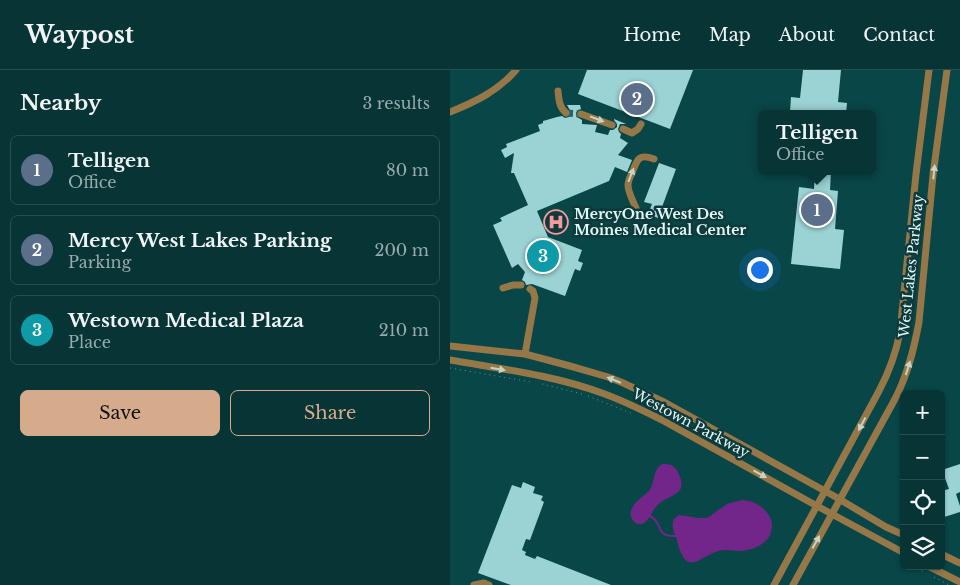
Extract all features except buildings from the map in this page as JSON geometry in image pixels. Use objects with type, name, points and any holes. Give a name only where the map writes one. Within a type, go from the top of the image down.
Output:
[{"type":"street","points":[[450,112],[487,95],[500,86],[516,70]]},
{"type":"street","name":"West Lakes Parkway","points":[[774,585],[879,391],[896,352],[900,332],[929,70]]},
{"type":"street","name":"West Lakes Parkway","points":[[792,585],[903,383],[915,344],[919,322],[933,175],[947,70]]},
{"type":"street","points":[[558,91],[560,106],[566,113]]},
{"type":"street","points":[[581,114],[612,125]]},
{"type":"street","points":[[623,129],[632,133],[641,124]]},
{"type":"street","points":[[636,208],[628,183],[636,162],[640,157],[646,156],[654,159]]},
{"type":"street","points":[[503,288],[521,285]]},
{"type":"street","points":[[525,354],[536,298],[530,289]]},
{"type":"street","name":"Westown Parkway","points":[[450,346],[525,354],[608,377],[664,402],[900,533]]},
{"type":"street","name":"Westown Parkway","points":[[450,360],[548,377],[602,393],[638,407],[900,551]]},
{"type":"street","points":[[945,556],[960,563]]},
{"type":"street","points":[[936,570],[960,582]]},
{"type":"street","points":[[474,585],[484,583],[488,585]]},
{"type":"path","points":[[450,368],[538,383],[584,395],[634,414]]},
{"type":"shaded area","points":[[662,464],[672,465],[675,468],[681,481],[680,490],[658,505],[646,522],[638,524],[631,517],[632,508],[649,491],[656,470]]},
{"type":"shaded area","points":[[742,500],[759,505],[769,516],[772,527],[767,540],[759,546],[750,549],[718,551],[694,562],[685,560],[674,531],[674,519],[679,515],[707,518],[727,504]]},
{"type":"waterway","points":[[650,516],[657,522],[662,532],[669,536],[676,536]]},
{"type":"tunnel","points":[[566,113],[581,114]]},
{"type":"place","name":"Mercy West Lakes Parking","points":[[637,99]]},
{"type":"place","name":"Telligen","points":[[817,210]]},
{"type":"place","name":"MercyOne West Des Moines Medical Center","points":[[556,222]]},
{"type":"place","name":"Westown Medical Plaza","points":[[543,256]]}]
